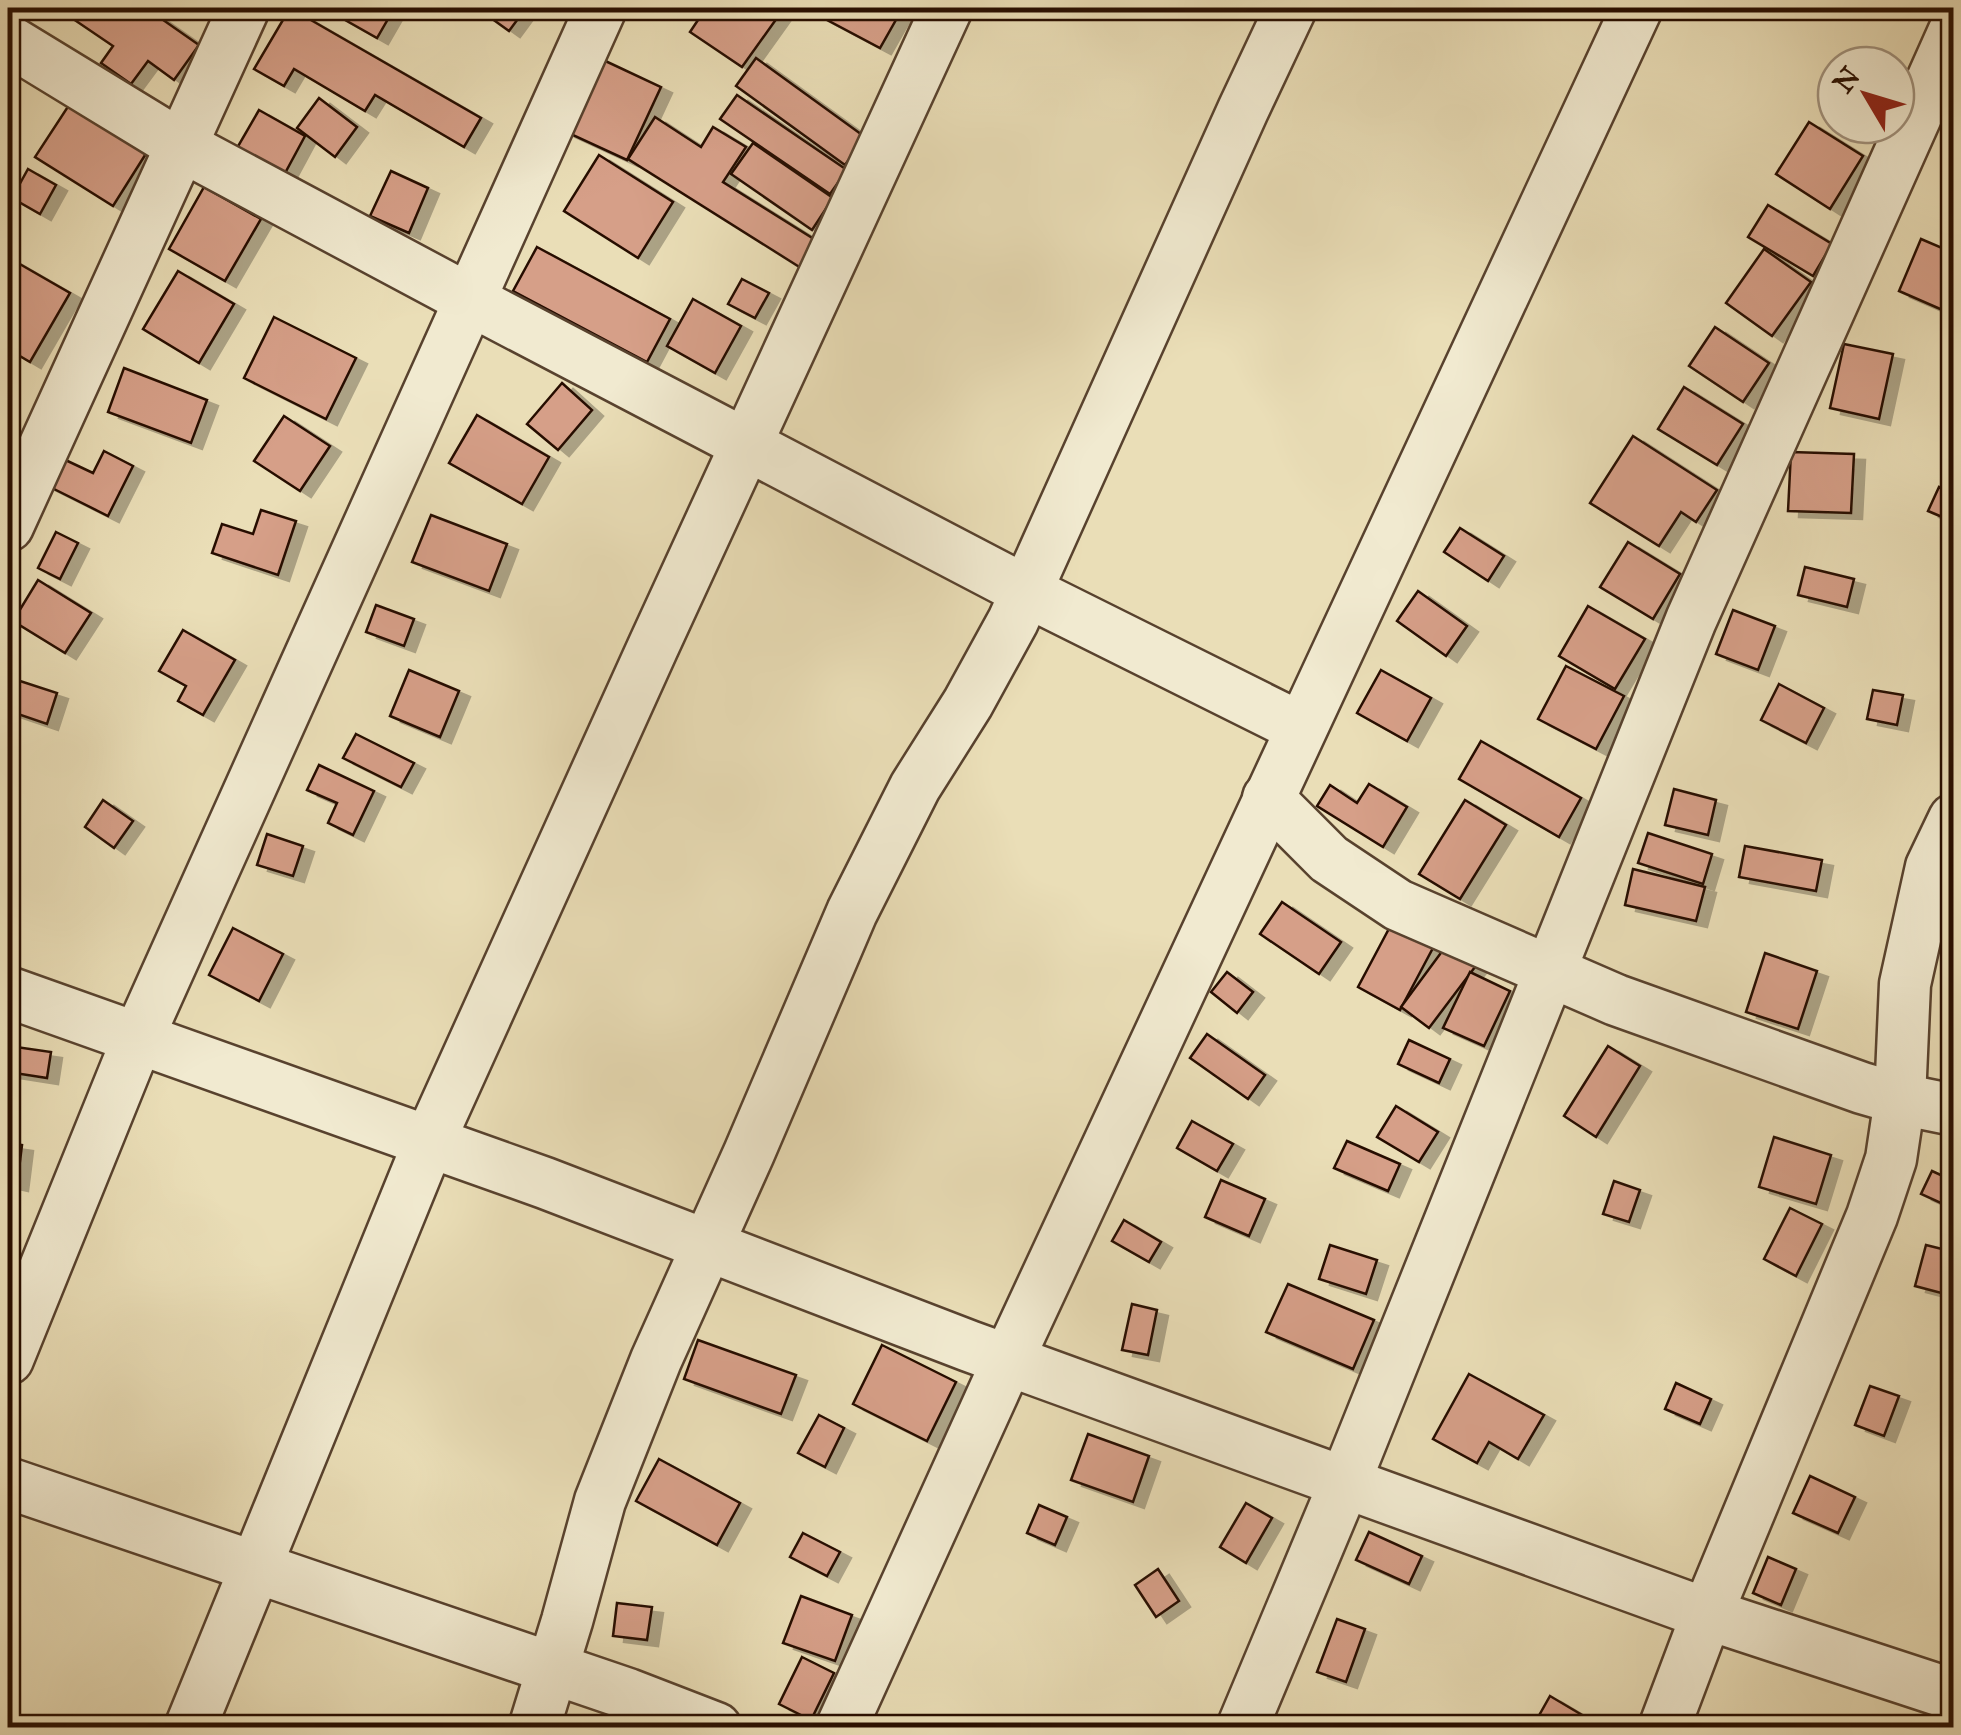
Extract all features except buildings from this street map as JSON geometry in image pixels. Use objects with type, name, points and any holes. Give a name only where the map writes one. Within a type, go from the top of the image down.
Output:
[{"type":"street","points":[[8,526],[244,8]]},
{"type":"street","points":[[8,1358],[138,1038],[601,8]]},
{"type":"street","points":[[190,1728],[429,1142],[947,8]]},
{"type":"street","points":[[534,1728],[600,1501],[656,1360],[852,912],[915,787],[1013,622],[1291,8]]},
{"type":"street","points":[[841,1728],[1268,798],[1637,8]]},
{"type":"street","points":[[1242,1728],[1692,620],[1954,31]]},
{"type":"street","points":[[8,40],[180,144],[470,300],[1026,591],[1301,728]]},
{"type":"street","points":[[1268,798],[1329,859],[1398,905],[1616,1000],[1900,1099],[1954,1110]]},
{"type":"street","points":[[1664,1728],[1707,1614],[1872,1216],[1891,1159],[1900,1099],[1904,984],[1931,868],[1954,819]]},
{"type":"street","points":[[8,992],[429,1142],[1008,1360],[1707,1614],[1954,1695]]},
{"type":"street","points":[[8,1483],[716,1728]]}]
